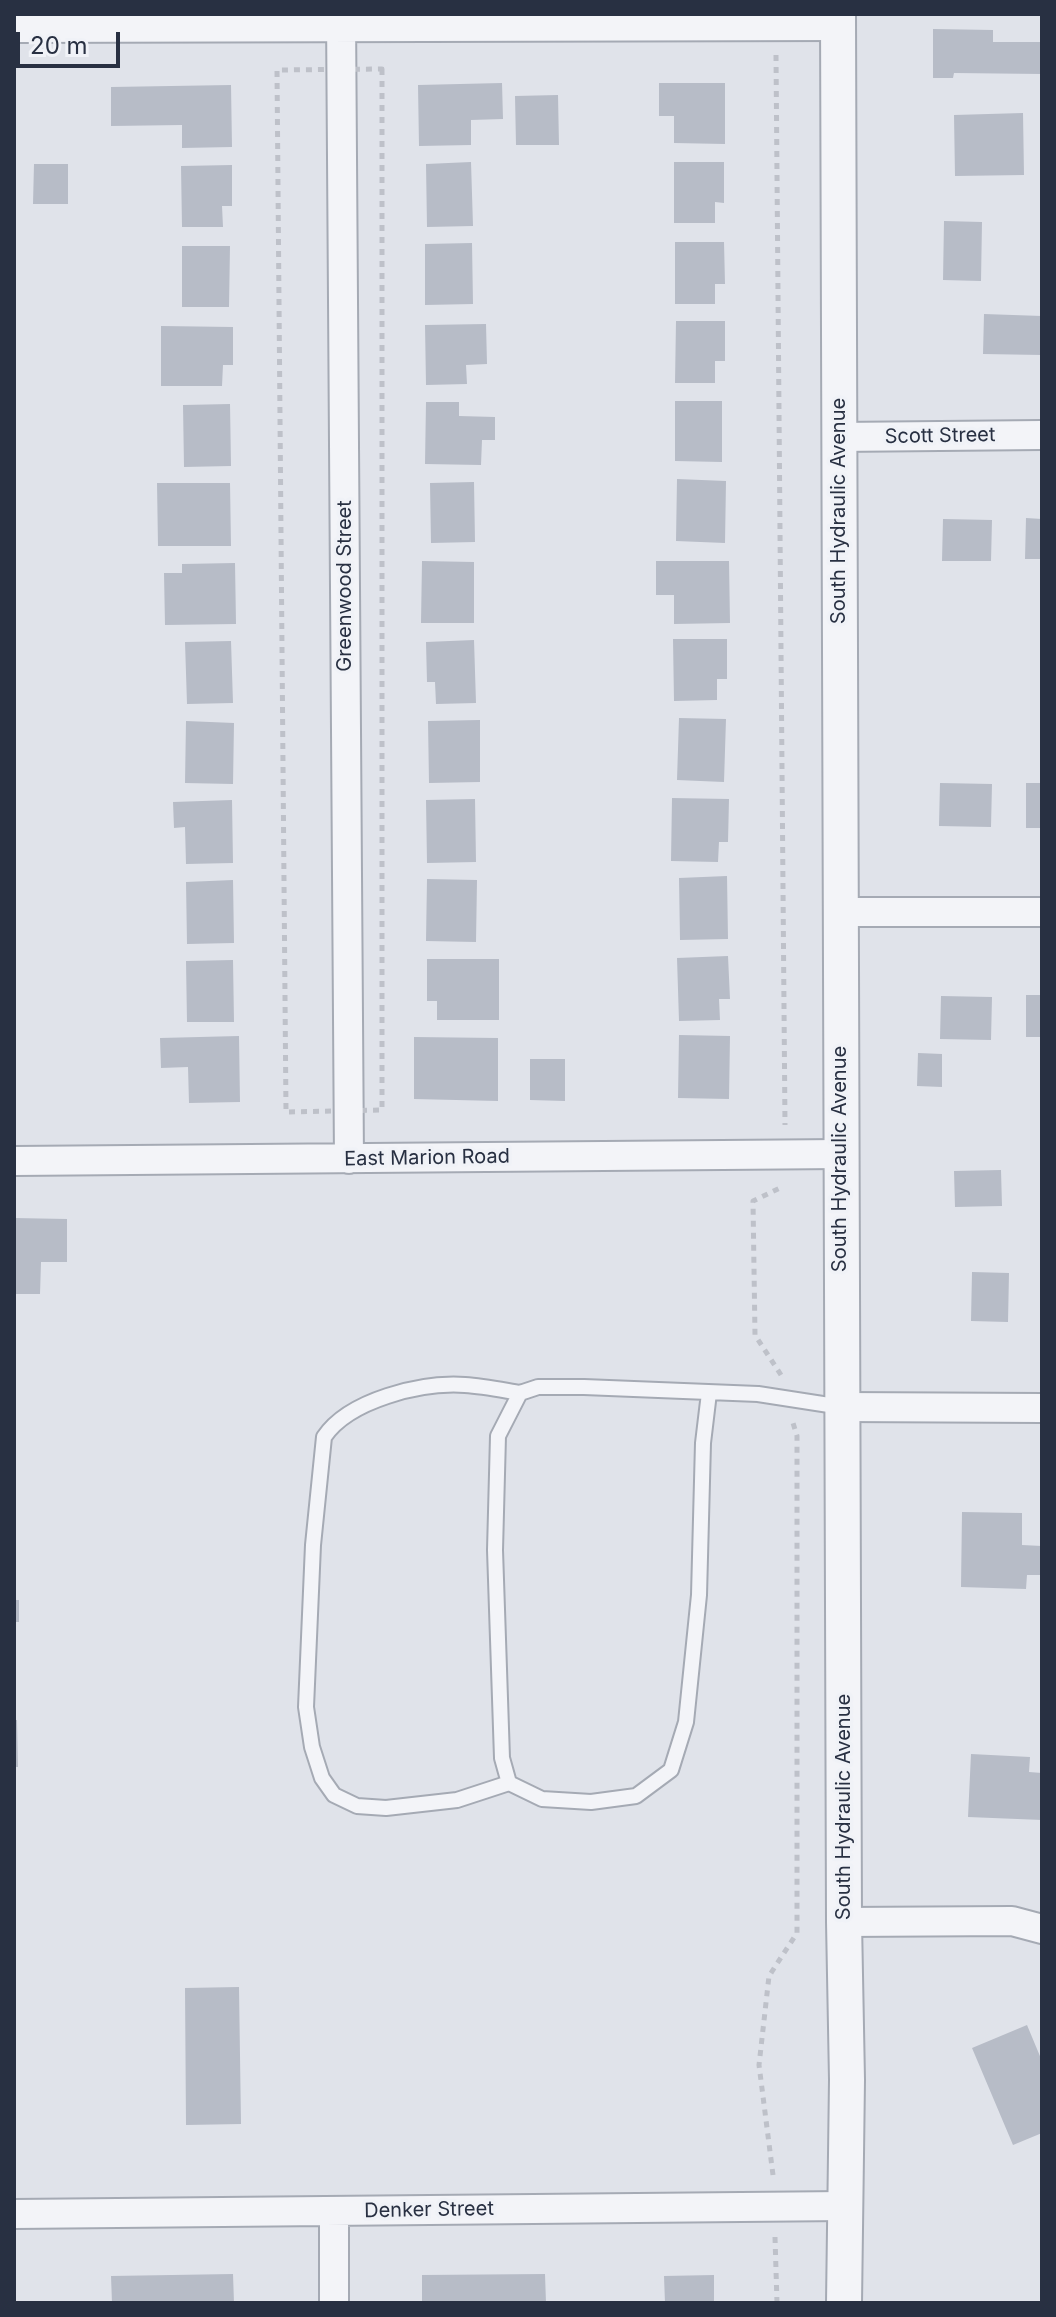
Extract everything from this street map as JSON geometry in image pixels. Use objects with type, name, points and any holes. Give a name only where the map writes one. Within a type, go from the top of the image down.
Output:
[{"type":"street","points":[[14,28],[341,20],[838,20]]},
{"type":"street","name":"Greenwood Street","points":[[341,20],[349,1159]]},
{"type":"street","name":"South Hydraulic Avenue","points":[[838,20],[840,1154],[847,2080],[844,2303]]},
{"type":"street","name":"Scott Street","points":[[838,437],[1042,435]]},
{"type":"street","points":[[839,912],[1042,912]]},
{"type":"street","name":"East Marion Road","points":[[14,1161],[840,1154]]},
{"type":"street","points":[[842,1407],[1042,1408]]},
{"type":"street","points":[[844,1922],[1012,1921],[1042,1929]]},
{"type":"street","name":"Denker Street","points":[[14,2214],[845,2206]]},
{"type":"street","points":[[334,2211],[334,2303]]},
{"type":"lane","points":[[709,1393],[703,1443],[699,1595],[686,1722],[671,1770],[636,1796],[591,1802],[542,1799],[509,1783],[457,1800],[386,1808],[357,1806],[334,1795],[322,1778],[312,1747],[306,1707],[313,1545],[324,1437],[333,1424],[347,1413],[380,1398],[420,1389],[462,1385],[520,1393],[538,1387],[584,1387],[758,1394],[842,1407]]},
{"type":"lane","points":[[509,1783],[502,1758],[495,1550],[498,1436],[520,1393]]},
{"type":"building","points":[[933,29],[993,30],[993,42],[1042,42],[1042,74],[954,73],[953,78],[933,78]]},
{"type":"building","points":[[502,83],[503,119],[471,120],[471,145],[419,146],[418,85]]},
{"type":"building","points":[[659,83],[725,83],[725,144],[674,143],[674,116],[659,116]]},
{"type":"building","points":[[231,85],[232,147],[182,148],[182,125],[111,126],[111,87]]},
{"type":"building","points":[[558,95],[559,145],[516,145],[515,96]]},
{"type":"building","points":[[1023,113],[1024,175],[955,176],[954,115]]},
{"type":"building","points":[[471,162],[473,226],[427,227],[426,164]]},
{"type":"building","points":[[674,162],[724,162],[724,203],[715,202],[715,223],[674,223]]},
{"type":"building","points":[[34,164],[68,164],[68,204],[33,204]]},
{"type":"building","points":[[232,165],[232,206],[222,206],[223,227],[182,227],[181,166]]},
{"type":"building","points":[[944,221],[982,222],[981,281],[943,280]]},
{"type":"building","points":[[675,242],[724,242],[725,284],[715,284],[715,304],[675,304]]},
{"type":"building","points":[[472,243],[473,304],[425,305],[425,244]]},
{"type":"building","points":[[182,246],[230,246],[229,307],[182,307]]},
{"type":"building","points":[[984,314],[1042,316],[1042,355],[983,354]]},
{"type":"building","points":[[676,321],[725,321],[725,361],[715,361],[715,383],[675,383]]},
{"type":"building","points":[[486,324],[487,364],[466,365],[467,384],[426,385],[425,325]]},
{"type":"building","points":[[161,326],[233,327],[233,365],[223,365],[222,386],[161,386]]},
{"type":"building","points":[[675,401],[722,401],[722,462],[675,461]]},
{"type":"building","points":[[426,402],[459,402],[459,416],[495,417],[495,440],[482,440],[481,465],[425,464]]},
{"type":"building","points":[[230,404],[231,466],[184,467],[183,405]]},
{"type":"building","points":[[677,479],[726,481],[725,543],[676,541]]},
{"type":"building","points":[[474,482],[475,542],[431,543],[430,483]]},
{"type":"building","points":[[157,483],[230,483],[231,546],[158,546]]},
{"type":"building","points":[[1026,518],[1042,519],[1042,559],[1025,559]]},
{"type":"building","points":[[943,519],[992,520],[991,561],[942,561]]},
{"type":"building","points":[[422,561],[474,562],[474,623],[421,623]]},
{"type":"building","points":[[656,561],[729,561],[730,623],[674,624],[674,595],[656,595]]},
{"type":"building","points":[[235,563],[236,624],[165,625],[164,573],[182,573],[182,564]]},
{"type":"building","points":[[673,639],[727,639],[727,679],[717,679],[717,700],[674,701]]},
{"type":"building","points":[[474,640],[476,703],[436,704],[435,682],[427,682],[426,642]]},
{"type":"building","points":[[231,641],[233,703],[187,704],[185,642]]},
{"type":"building","points":[[679,718],[726,719],[724,782],[677,780]]},
{"type":"building","points":[[480,720],[480,782],[429,783],[428,721]]},
{"type":"building","points":[[186,721],[234,723],[233,784],[185,783]]},
{"type":"building","points":[[940,783],[992,784],[991,827],[939,826]]},
{"type":"building","points":[[1026,783],[1042,783],[1042,828],[1026,828]]},
{"type":"building","points":[[672,798],[729,799],[728,842],[719,842],[718,862],[671,861]]},
{"type":"building","points":[[475,799],[476,862],[427,863],[426,800]]},
{"type":"building","points":[[232,800],[233,863],[186,864],[185,827],[174,828],[173,802]]},
{"type":"building","points":[[727,876],[728,939],[680,940],[679,878]]},
{"type":"building","points":[[427,879],[477,880],[476,942],[426,941]]},
{"type":"building","points":[[233,880],[234,943],[187,944],[186,882]]},
{"type":"building","points":[[728,956],[730,999],[719,999],[720,1020],[679,1021],[677,958]]},
{"type":"building","points":[[427,959],[499,959],[499,1020],[437,1020],[437,1001],[427,1001]]},
{"type":"building","points":[[233,960],[234,1022],[187,1022],[186,961]]},
{"type":"building","points":[[1026,995],[1042,995],[1042,1037],[1026,1037]]},
{"type":"building","points":[[941,996],[992,997],[991,1040],[940,1039]]},
{"type":"building","points":[[679,1035],[730,1036],[729,1099],[678,1098]]},
{"type":"building","points":[[239,1036],[240,1102],[189,1103],[188,1067],[161,1068],[160,1038]]},
{"type":"building","points":[[414,1037],[498,1038],[498,1101],[414,1099]]},
{"type":"building","points":[[918,1053],[942,1054],[942,1087],[917,1086]]},
{"type":"building","points":[[530,1059],[565,1059],[565,1101],[530,1100]]},
{"type":"building","points":[[1001,1170],[1002,1206],[955,1207],[954,1171]]},
{"type":"building","points":[[14,1218],[67,1219],[67,1262],[41,1262],[40,1294],[14,1294]]},
{"type":"building","points":[[972,1272],[1009,1273],[1008,1322],[971,1321]]},
{"type":"building","points":[[962,1512],[1022,1513],[1022,1545],[1042,1546],[1042,1575],[1027,1575],[1026,1589],[961,1587]]},
{"type":"building","points":[[14,1600],[19,1600],[19,1622],[14,1622]]},
{"type":"building","points":[[14,1720],[17,1720],[18,1767],[14,1767]]},
{"type":"building","points":[[971,1754],[1030,1757],[1029,1772],[1042,1773],[1042,1820],[968,1817]]},
{"type":"building","points":[[239,1987],[241,2124],[186,2125],[185,1988]]},
{"type":"building","points":[[1027,2025],[1042,2061],[1042,2133],[1013,2145],[972,2048]]},
{"type":"building","points":[[233,2274],[234,2303],[112,2303],[111,2276]]},
{"type":"building","points":[[545,2274],[546,2303],[422,2303],[422,2275]]},
{"type":"building","points":[[714,2275],[714,2303],[665,2303],[664,2276]]}]
